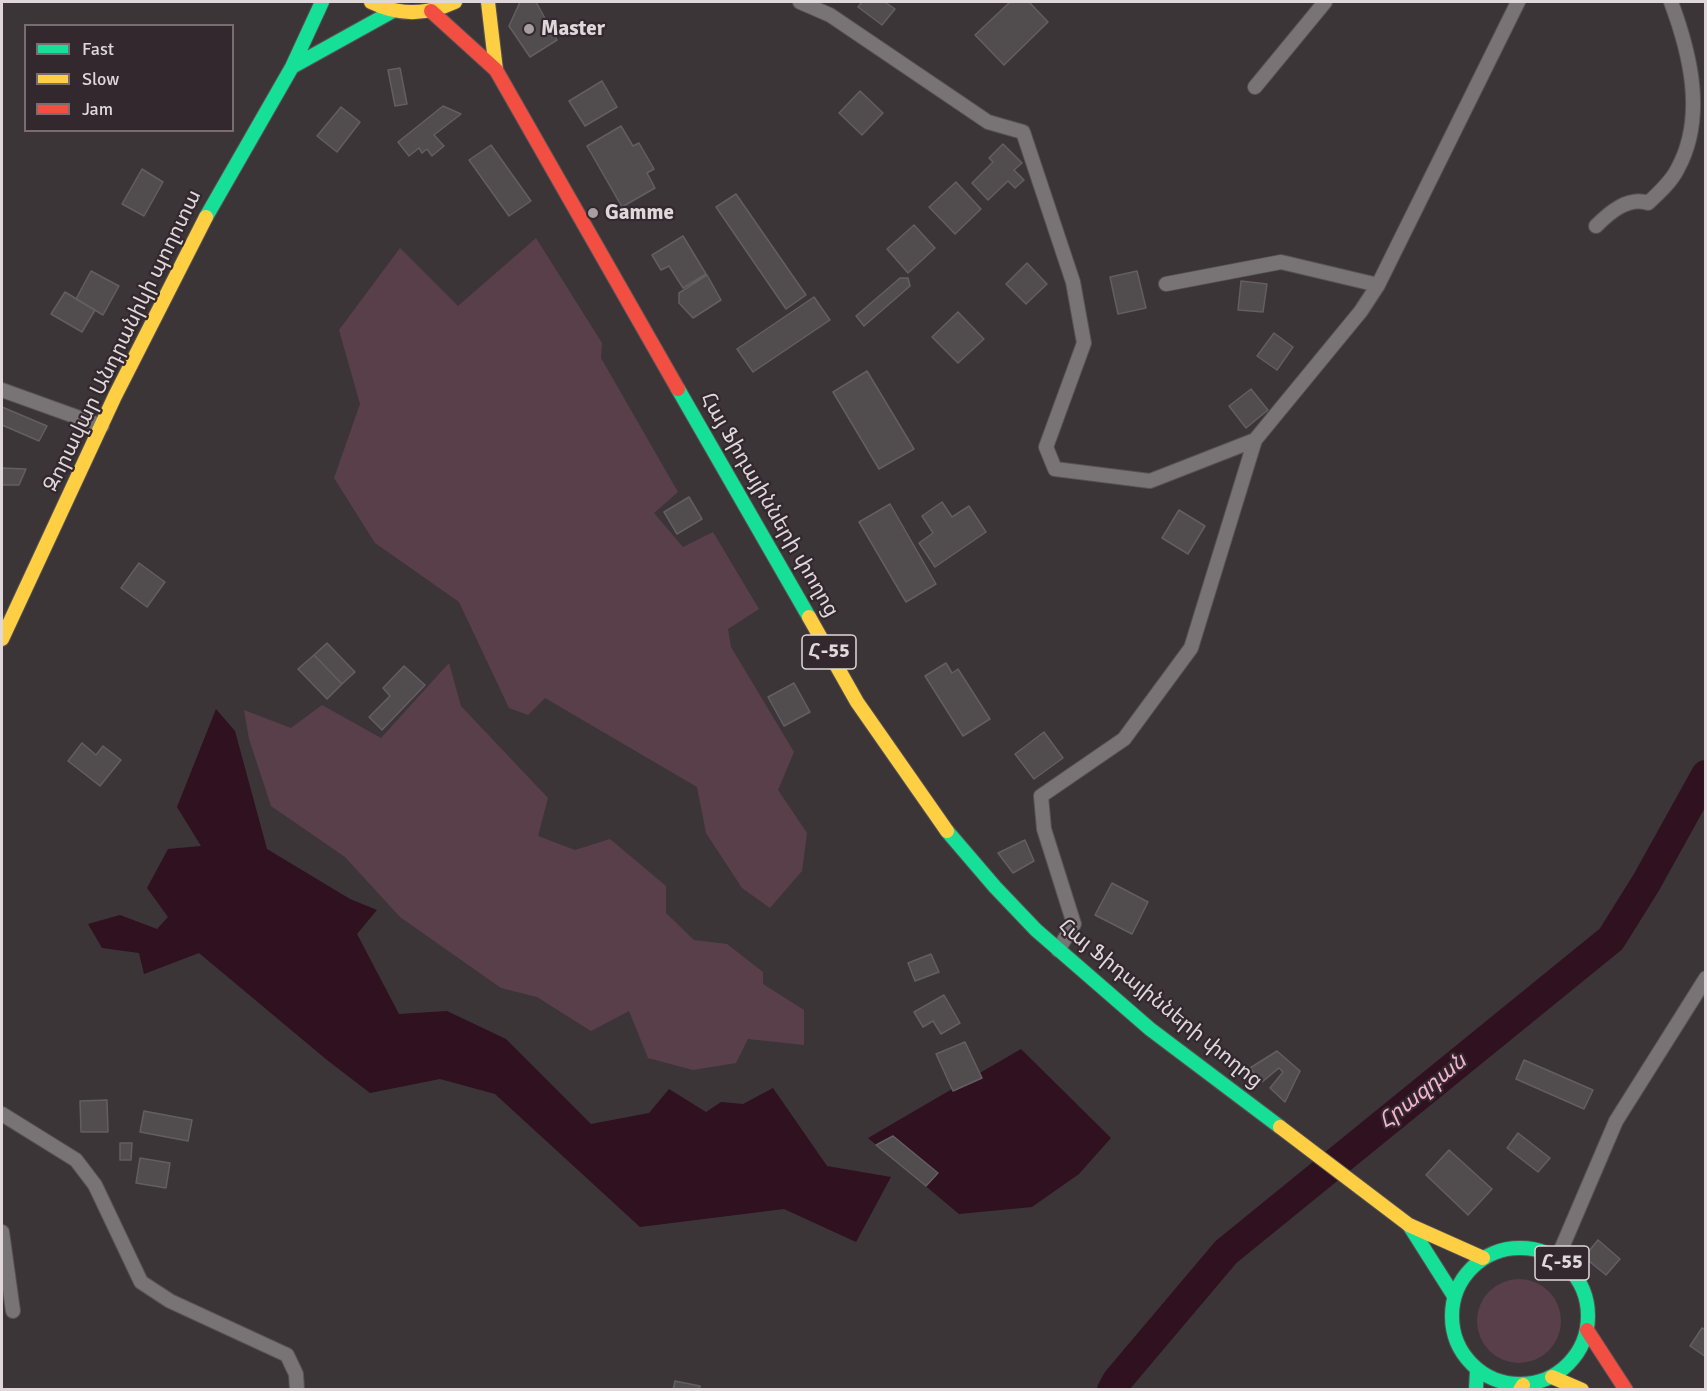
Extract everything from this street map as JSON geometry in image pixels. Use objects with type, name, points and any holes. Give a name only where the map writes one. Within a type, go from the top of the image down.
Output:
[{"type":"main road","name":"Զորավար Անդրանիկի պողոտա","points":[[2,639],[102,426],[203,221],[292,67],[322,2]]},
{"type":"main road","points":[[371,2],[393,11],[412,13],[431,11],[455,2]]},
{"type":"main road","name":"Հայ Ֆիդայինների փողոց","points":[[489,2],[496,70]]},
{"type":"main road","points":[[292,67],[393,11]]},
{"type":"main road","name":"Հայ Ֆիդայինների փողոց","points":[[431,11],[496,70],[857,702],[947,831],[994,887],[1036,930],[1150,1029],[1288,1132],[1383,1207],[1409,1225],[1483,1258]]},
{"type":"main road","name":"Հայ Ֆիդայինների փողոց","points":[[1409,1225],[1454,1296]]},
{"type":"main road","name":"Հ-55","points":[[1512,1248],[1528,1248],[1557,1259],[1576,1277],[1587,1302],[1587,1330],[1580,1349],[1568,1365],[1552,1377],[1522,1387],[1499,1381],[1477,1370],[1462,1353],[1456,1342],[1452,1319],[1454,1296],[1466,1275],[1483,1258],[1512,1248]]},
{"type":"main road","points":[[1587,1330],[1626,1389]]},
{"type":"main road","points":[[1476,1389],[1477,1370]]},
{"type":"main road","points":[[1552,1377],[1582,1389]]},
{"type":"street","points":[[800,2],[830,15],[988,122],[1023,132],[1073,282],[1084,344],[1046,447],[1055,469],[1150,481],[1255,440]]},
{"type":"street","points":[[1255,87],[1325,2]]},
{"type":"street","points":[[1058,950],[1074,924],[1044,829],[1041,796],[1124,739],[1191,648],[1255,440],[1361,311],[1378,285],[1518,2]]},
{"type":"street","points":[[1596,226],[1608,214],[1624,205],[1640,200],[1648,203],[1678,169],[1689,142],[1693,117],[1691,68],[1682,30],[1671,2]]},
{"type":"street","points":[[1166,284],[1281,262],[1378,285]]},
{"type":"street","points":[[2,390],[102,426]]},
{"type":"street","points":[[1557,1259],[1616,1121],[1706,978]]},
{"type":"street","points":[[2,1114],[76,1160],[95,1185],[141,1282],[170,1301],[287,1355],[296,1374],[297,1389]]},
{"type":"street","points":[[2,1232],[13,1311]]},
{"type":"shaded area","points":[[536,238],[602,343],[601,358],[678,492],[654,513],[683,547],[713,532],[759,609],[728,629],[731,647],[794,752],[778,790],[807,833],[802,871],[770,908],[742,888],[706,833],[697,787],[545,698],[528,715],[509,708],[459,602],[375,543],[334,478],[360,404],[339,330],[400,248],[458,306]]},
{"type":"shaded area","points":[[449,663],[461,706],[548,798],[538,836],[575,850],[610,839],[666,886],[666,913],[694,940],[727,944],[763,972],[763,984],[804,1010],[804,1045],[748,1039],[736,1063],[693,1070],[648,1058],[629,1011],[591,1031],[537,997],[501,988],[400,917],[345,857],[271,806],[249,739],[244,710],[291,728],[322,705],[381,738]]},
{"type":"shaded area","points":[[216,709],[235,731],[267,849],[350,899],[377,910],[357,934],[399,1014],[447,1011],[506,1039],[591,1124],[649,1113],[669,1089],[706,1112],[721,1102],[743,1104],[773,1088],[827,1166],[891,1177],[856,1242],[784,1209],[640,1227],[495,1094],[440,1079],[370,1093],[199,953],[144,974],[139,953],[102,948],[88,924],[120,915],[157,929],[168,917],[147,888],[168,849],[201,846],[177,807]]},
{"type":"shaded area","points":[[1021,1049],[1111,1138],[1079,1174],[1032,1207],[959,1214],[868,1138]]},
{"type":"shaded area","points":[[1519,1279],[1535,1282],[1549,1291],[1558,1305],[1561,1321],[1558,1337],[1549,1351],[1535,1360],[1519,1363],[1503,1360],[1489,1351],[1480,1337],[1477,1321],[1480,1305],[1489,1291],[1503,1282]]},
{"type":"building","points":[[520,2],[536,2],[557,40],[530,57],[509,26]]},
{"type":"building","points":[[862,2],[885,2],[895,9],[882,25],[858,7]]},
{"type":"building","points":[[1010,2],[1029,2],[1048,22],[1004,65],[975,35]]},
{"type":"building","points":[[400,68],[407,104],[395,106],[388,70]]},
{"type":"building","points":[[602,81],[617,107],[585,126],[569,101]]},
{"type":"building","points":[[860,91],[883,113],[862,135],[839,113]]},
{"type":"building","points":[[443,106],[461,114],[434,135],[444,146],[432,156],[427,149],[422,153],[419,148],[409,156],[398,142]]},
{"type":"building","points":[[341,107],[360,122],[337,152],[317,136]]},
{"type":"building","points":[[621,126],[633,146],[639,143],[654,169],[647,173],[655,188],[622,207],[587,146]]},
{"type":"building","points":[[1003,144],[1022,163],[1014,170],[1024,180],[1015,188],[1008,181],[988,200],[972,183],[993,162],[989,158]]},
{"type":"building","points":[[491,145],[531,201],[509,216],[469,160]]},
{"type":"building","points":[[142,169],[163,182],[144,216],[122,204]]},
{"type":"building","points":[[956,182],[981,209],[955,234],[929,207]]},
{"type":"building","points":[[736,194],[806,295],[786,309],[716,207]]},
{"type":"building","points":[[914,225],[935,248],[908,273],[887,249]]},
{"type":"building","points":[[683,236],[706,274],[683,288],[669,266],[661,270],[652,255]]},
{"type":"building","points":[[1027,263],[1047,284],[1026,304],[1006,284]]},
{"type":"building","points":[[91,271],[119,286],[103,315],[76,299]]},
{"type":"building","points":[[1137,271],[1146,308],[1118,314],[1110,277]]},
{"type":"building","points":[[707,275],[721,300],[693,318],[679,303],[679,293]]},
{"type":"building","points":[[900,278],[908,278],[910,286],[864,326],[856,316]]},
{"type":"building","points":[[1241,281],[1267,284],[1263,312],[1238,310]]},
{"type":"building","points":[[65,292],[95,310],[82,332],[51,314]]},
{"type":"building","points":[[814,297],[830,320],[753,372],[737,349]]},
{"type":"building","points":[[958,312],[984,339],[958,363],[932,337]]},
{"type":"building","points":[[1274,333],[1293,347],[1277,370],[1257,356]]},
{"type":"building","points":[[867,371],[914,449],[879,469],[833,392]]},
{"type":"building","points":[[1251,389],[1268,410],[1246,428],[1229,406]]},
{"type":"building","points":[[2,407],[47,426],[39,441],[2,425]]},
{"type":"building","points":[[2,468],[26,469],[19,485],[2,485]]},
{"type":"building","points":[[689,497],[702,519],[677,534],[664,512]]},
{"type":"building","points":[[942,502],[952,517],[969,506],[986,532],[935,567],[919,543],[933,533],[922,516]]},
{"type":"building","points":[[890,504],[936,584],[906,602],[859,522]]},
{"type":"building","points":[[1179,510],[1205,526],[1188,554],[1162,538]]},
{"type":"building","points":[[139,563],[165,582],[147,607],[121,588]]},
{"type":"building","points":[[327,643],[355,672],[342,684],[314,655]]},
{"type":"building","points":[[314,655],[342,684],[327,699],[298,669]]},
{"type":"building","points":[[946,663],[952,673],[958,669],[990,719],[963,736],[925,676]]},
{"type":"building","points":[[404,666],[425,685],[382,730],[369,717],[390,696],[383,688]]},
{"type":"building","points":[[794,683],[810,712],[784,726],[768,697]]},
{"type":"building","points":[[1044,732],[1063,758],[1034,779],[1015,754]]},
{"type":"building","points":[[82,743],[96,755],[103,746],[121,760],[100,786],[68,761]]},
{"type":"building","points":[[1025,840],[1034,861],[1013,873],[998,853]]},
{"type":"building","points":[[1112,883],[1148,902],[1132,934],[1095,915]]},
{"type":"building","points":[[931,954],[939,972],[915,981],[908,963]]},
{"type":"building","points":[[944,995],[960,1023],[941,1034],[933,1021],[923,1027],[914,1012]]},
{"type":"building","points":[[965,1042],[982,1078],[953,1091],[936,1054]]},
{"type":"building","points":[[1277,1051],[1300,1071],[1285,1102],[1270,1088],[1283,1072],[1279,1068],[1262,1082],[1250,1068]]},
{"type":"building","points":[[1524,1060],[1593,1090],[1584,1109],[1516,1079]]},
{"type":"building","points":[[107,1100],[108,1132],[81,1132],[80,1101]]},
{"type":"building","points":[[144,1111],[192,1120],[188,1141],[140,1132]]},
{"type":"building","points":[[1518,1133],[1550,1158],[1538,1172],[1507,1148]]},
{"type":"building","points":[[893,1136],[938,1173],[926,1186],[876,1145]]},
{"type":"building","points":[[120,1143],[132,1143],[131,1160],[120,1160]]},
{"type":"building","points":[[1449,1150],[1492,1189],[1468,1215],[1426,1175]]},
{"type":"building","points":[[140,1158],[170,1163],[166,1188],[136,1183]]},
{"type":"building","points":[[1598,1240],[1620,1259],[1606,1275],[1584,1257]]},
{"type":"building","points":[[1702,1328],[1706,1330],[1706,1357],[1690,1346]]},
{"type":"building","points":[[675,1381],[700,1386],[699,1390],[673,1390]]},
{"type":"waterway","name":"Հրազդան","points":[[1112,1390],[1117,1381],[1226,1252],[1611,939],[1646,883],[1706,775]]},
{"type":"traffic: fast","points":[[206,217],[292,67],[322,2]]},
{"type":"traffic: fast","points":[[292,67],[393,11]]},
{"type":"traffic: fast","points":[[678,389],[809,617]]},
{"type":"traffic: fast","points":[[947,831],[1036,930],[1150,1029],[1280,1127]]},
{"type":"traffic: fast","points":[[1409,1225],[1454,1296]]},
{"type":"traffic: fast","points":[[1520,1248],[1546,1253],[1558,1259],[1568,1268],[1577,1278],[1583,1290],[1588,1316],[1583,1342],[1577,1354],[1568,1364],[1558,1373],[1546,1379],[1520,1384],[1494,1379],[1482,1373],[1472,1364],[1463,1354],[1457,1342],[1452,1316],[1457,1290],[1463,1278],[1472,1268],[1482,1259],[1494,1253],[1520,1248]]},
{"type":"traffic: fast","points":[[1476,1390],[1477,1370]]},
{"type":"traffic: slow","points":[[371,2],[402,12],[424,11],[455,2]]},
{"type":"traffic: slow","points":[[488,2],[496,70]]},
{"type":"traffic: slow","points":[[2,639],[115,396],[206,217]]},
{"type":"traffic: slow","points":[[809,617],[857,702],[947,831]]},
{"type":"traffic: slow","points":[[1280,1127],[1409,1225],[1483,1258]]},
{"type":"traffic: slow","points":[[1552,1377],[1582,1390]]},
{"type":"traffic: slow","points":[[1520,1390],[1523,1385]]},
{"type":"traffic: jam","points":[[431,11],[496,70],[678,389]]},
{"type":"traffic: jam","points":[[1587,1330],[1626,1390]]},
{"type":"place","name":"Master","points":[[529,29]]},
{"type":"place","name":"Gamme","points":[[593,213]]}]
